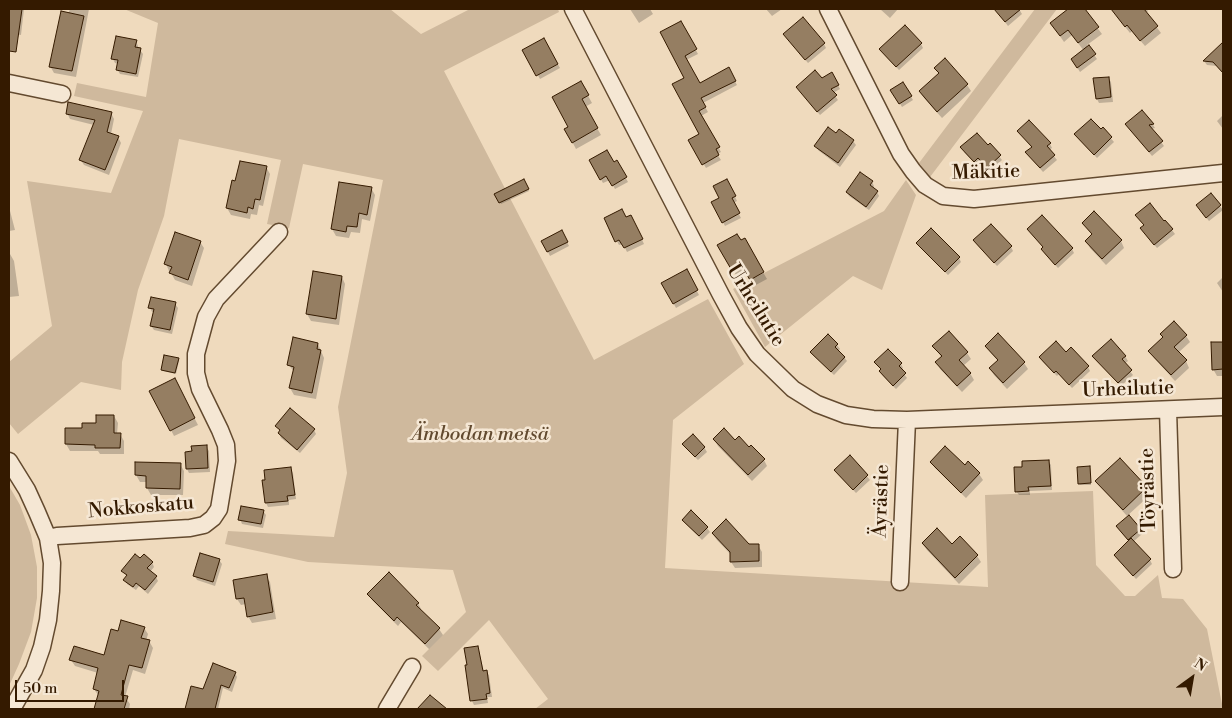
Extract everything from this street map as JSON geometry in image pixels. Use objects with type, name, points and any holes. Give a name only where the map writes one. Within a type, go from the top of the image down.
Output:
[{"type":"street","name":"Urheilutie","points":[[573,9],[721,295],[740,328],[756,354],[793,389],[818,404],[846,415],[907,420],[1223,407]]},
{"type":"street","name":"Mäkitie","points":[[828,9],[913,172],[925,185],[943,196],[974,199],[1223,173]]},
{"type":"street","points":[[9,83],[62,94]]},
{"type":"street","name":"Nokkoskatu","points":[[48,538],[190,528],[204,525],[213,518],[219,508],[227,461],[226,445],[200,389],[196,373],[196,354],[206,317],[216,299],[279,232]]},
{"type":"street","name":"Töyrästie","points":[[1168,410],[1173,569]]},
{"type":"street","name":"Äyrästie","points":[[900,582],[907,420]]},
{"type":"street","points":[[9,461],[27,490],[48,538],[52,563],[48,620],[42,647],[34,670],[12,709]]},
{"type":"street","points":[[387,709],[412,667]]},
{"type":"green space","name":"Ämbodan metsä","points":[[124,9],[390,9],[421,34],[470,9],[558,9],[559,12],[444,71],[594,360],[708,299],[744,364],[673,420],[665,568],[988,587],[985,495],[1093,491],[1096,565],[1125,596],[1135,596],[1158,575],[1162,598],[1183,599],[1207,629],[1223,709],[535,709],[548,699],[489,620],[438,671],[422,656],[466,612],[453,570],[308,562],[225,544],[228,531],[334,537],[347,473],[338,407],[383,180],[303,164],[289,228],[267,224],[281,160],[179,139],[164,216],[138,290],[122,362],[121,390],[81,382],[18,434],[9,423],[9,362],[52,326],[27,181],[111,193],[143,111],[74,96],[77,83],[146,97],[158,23]]},
{"type":"green space","points":[[1035,9],[1057,9],[930,177],[919,163]]},
{"type":"green space","points":[[906,180],[916,195],[882,290],[853,276],[765,347],[733,289],[884,211]]},
{"type":"green space","points":[[9,486],[20,505],[31,535],[37,567],[37,598],[31,632],[9,686]]},
{"type":"building","points":[[9,9],[22,9],[16,52],[9,51]]},
{"type":"building","points":[[994,9],[1021,9],[1005,22]]},
{"type":"building","points":[[1068,9],[1085,9],[1099,27],[1078,43],[1068,30],[1060,36],[1050,23]]},
{"type":"building","points":[[1111,9],[1144,9],[1158,26],[1140,41],[1127,25],[1125,27]]},
{"type":"building","points":[[61,11],[84,16],[72,71],[49,67]]},
{"type":"building","points":[[803,17],[825,43],[805,60],[783,34]]},
{"type":"building","points":[[681,21],[697,49],[685,56],[700,83],[729,67],[736,81],[701,98],[706,107],[699,111],[720,147],[716,149],[719,155],[702,165],[688,140],[699,134],[672,84],[684,78],[660,32]]},
{"type":"building","points":[[905,25],[922,43],[896,67],[879,49]]},
{"type":"building","points":[[116,36],[137,40],[135,47],[141,48],[136,74],[116,70],[118,60],[111,59]]},
{"type":"building","points":[[544,38],[558,64],[536,76],[522,50]]},
{"type":"building","points":[[1223,42],[1223,73],[1213,62],[1203,61]]},
{"type":"building","points":[[1089,45],[1096,54],[1077,68],[1071,59]]},
{"type":"building","points":[[945,58],[968,84],[937,112],[919,91],[939,73],[934,68]]},
{"type":"building","points":[[815,70],[822,78],[832,72],[839,85],[831,89],[837,95],[817,112],[796,87]]},
{"type":"building","points":[[1109,77],[1111,97],[1096,99],[1093,78]]},
{"type":"building","points":[[581,81],[589,95],[582,99],[598,128],[572,143],[564,129],[568,127],[552,97]]},
{"type":"building","points":[[903,82],[912,96],[899,104],[890,90]]},
{"type":"building","points":[[68,102],[112,112],[107,132],[119,136],[105,170],[79,160],[95,120],[66,114]]},
{"type":"building","points":[[1142,110],[1154,124],[1149,125],[1163,141],[1149,152],[1125,124]]},
{"type":"building","points":[[1091,119],[1101,129],[1103,127],[1112,137],[1094,155],[1074,134]]},
{"type":"building","points":[[1029,120],[1051,143],[1047,146],[1055,155],[1040,168],[1025,152],[1032,147],[1017,131]]},
{"type":"building","points":[[828,127],[836,133],[839,129],[854,140],[838,163],[814,146]]},
{"type":"building","points":[[977,133],[1001,155],[987,168],[978,158],[974,162],[960,147]]},
{"type":"building","points":[[607,150],[614,162],[617,160],[627,177],[612,186],[606,176],[600,180],[589,160]]},
{"type":"building","points":[[240,161],[267,166],[260,200],[255,199],[253,209],[248,207],[247,213],[226,208],[232,180],[235,181]]},
{"type":"building","points":[[860,172],[873,181],[870,185],[878,191],[866,207],[846,192]]},
{"type":"building","points":[[524,179],[529,189],[499,203],[494,194]]},
{"type":"building","points":[[727,179],[736,196],[732,198],[740,213],[722,223],[711,202],[719,198],[713,186]]},
{"type":"building","points":[[339,182],[372,187],[367,215],[359,213],[357,227],[347,226],[346,232],[331,229]]},
{"type":"building","points":[[1211,193],[1221,205],[1206,218],[1196,205]]},
{"type":"building","points":[[1150,203],[1173,229],[1154,245],[1140,228],[1144,225],[1135,215]]},
{"type":"building","points":[[622,209],[626,217],[631,215],[643,239],[624,248],[619,240],[615,242],[604,218]]},
{"type":"building","points":[[1094,211],[1122,240],[1102,259],[1085,241],[1092,234],[1082,223]]},
{"type":"building","points":[[1042,215],[1073,248],[1055,265],[1041,249],[1043,247],[1027,229]]},
{"type":"building","points":[[991,224],[1012,246],[994,263],[973,240]]},
{"type":"building","points":[[931,228],[960,257],[945,272],[916,243]]},
{"type":"building","points":[[562,230],[568,242],[547,252],[541,241]]},
{"type":"building","points":[[175,232],[201,241],[188,280],[169,273],[172,267],[164,264]]},
{"type":"building","points":[[737,234],[741,240],[745,238],[764,272],[750,280],[740,264],[731,269],[717,245]]},
{"type":"building","points":[[687,269],[698,290],[673,304],[661,283]]},
{"type":"building","points":[[313,271],[342,276],[336,319],[306,314]]},
{"type":"building","points":[[151,297],[176,302],[170,330],[150,326],[154,309],[148,308]]},
{"type":"building","points":[[1174,321],[1187,335],[1174,347],[1187,360],[1171,375],[1148,351],[1163,337],[1160,334]]},
{"type":"building","points":[[949,331],[968,352],[959,360],[971,373],[957,386],[935,362],[942,356],[932,346]]},
{"type":"building","points":[[998,333],[1025,362],[1003,383],[989,368],[998,360],[985,346]]},
{"type":"building","points":[[828,334],[838,344],[835,347],[845,357],[831,372],[810,352]]},
{"type":"building","points":[[293,337],[318,343],[317,349],[321,350],[312,393],[289,388],[294,367],[287,365]]},
{"type":"building","points":[[1111,339],[1126,356],[1122,359],[1132,370],[1118,383],[1092,356]]},
{"type":"building","points":[[1056,341],[1066,352],[1071,347],[1089,366],[1069,385],[1039,357]]},
{"type":"building","points":[[1211,342],[1223,342],[1223,369],[1212,370]]},
{"type":"building","points":[[888,349],[902,363],[899,366],[906,373],[893,386],[879,371],[881,369],[874,362]]},
{"type":"building","points":[[164,355],[179,358],[175,373],[161,370]]},
{"type":"building","points":[[175,378],[195,418],[170,431],[149,391]]},
{"type":"building","points":[[290,408],[315,429],[297,450],[278,433],[280,430],[275,426]]},
{"type":"building","points":[[96,415],[114,415],[114,433],[121,433],[120,448],[95,448],[95,445],[65,444],[65,428],[82,428],[82,423],[96,423]]},
{"type":"building","points":[[724,428],[735,440],[739,436],[749,447],[751,445],[765,459],[748,475],[713,439]]},
{"type":"building","points":[[693,434],[705,447],[695,457],[682,444]]},
{"type":"building","points":[[207,445],[208,468],[186,469],[185,452],[192,451],[191,446]]},
{"type":"building","points":[[945,446],[965,465],[968,461],[980,473],[961,493],[930,462]]},
{"type":"building","points":[[850,455],[868,475],[853,490],[834,470]]},
{"type":"building","points":[[1120,458],[1147,487],[1123,510],[1095,481]]},
{"type":"building","points":[[1049,460],[1051,486],[1028,487],[1029,491],[1015,492],[1014,467],[1022,467],[1022,461]]},
{"type":"building","points":[[135,462],[181,463],[180,489],[146,488],[146,476],[135,475]]},
{"type":"building","points":[[1090,466],[1091,483],[1078,484],[1077,467]]},
{"type":"building","points":[[291,467],[295,495],[287,496],[288,501],[265,503],[262,480],[265,480],[264,470]]},
{"type":"building","points":[[241,506],[264,510],[261,524],[238,520]]},
{"type":"building","points":[[691,510],[708,527],[699,536],[682,520]]},
{"type":"building","points":[[1129,515],[1141,529],[1128,540],[1116,526]]},
{"type":"building","points":[[726,519],[749,544],[759,544],[759,561],[730,562],[730,552],[712,533]]},
{"type":"building","points":[[937,528],[952,544],[960,536],[978,555],[955,578],[922,543]]},
{"type":"building","points":[[1131,538],[1151,559],[1133,576],[1114,555]]},
{"type":"building","points":[[200,553],[220,559],[213,582],[193,576]]},
{"type":"building","points":[[135,554],[140,558],[144,554],[153,562],[147,568],[157,576],[145,590],[136,583],[133,587],[123,580],[127,575],[121,571]]},
{"type":"building","points":[[389,572],[419,603],[416,605],[440,628],[425,644],[397,617],[394,621],[367,594]]},
{"type":"building","points":[[267,574],[273,612],[247,617],[244,598],[236,599],[233,580]]},
{"type":"building","points":[[121,620],[145,627],[141,638],[150,640],[142,668],[129,665],[121,695],[128,696],[124,709],[94,709],[99,691],[93,689],[98,668],[69,660],[74,646],[104,655],[111,629],[118,631]]},
{"type":"building","points":[[478,646],[483,671],[487,670],[490,693],[486,694],[487,699],[470,701],[464,648]]},
{"type":"building","points":[[213,663],[236,672],[229,688],[221,685],[215,709],[185,709],[191,686],[203,689]]},
{"type":"building","points":[[430,695],[447,709],[417,709]]}]
